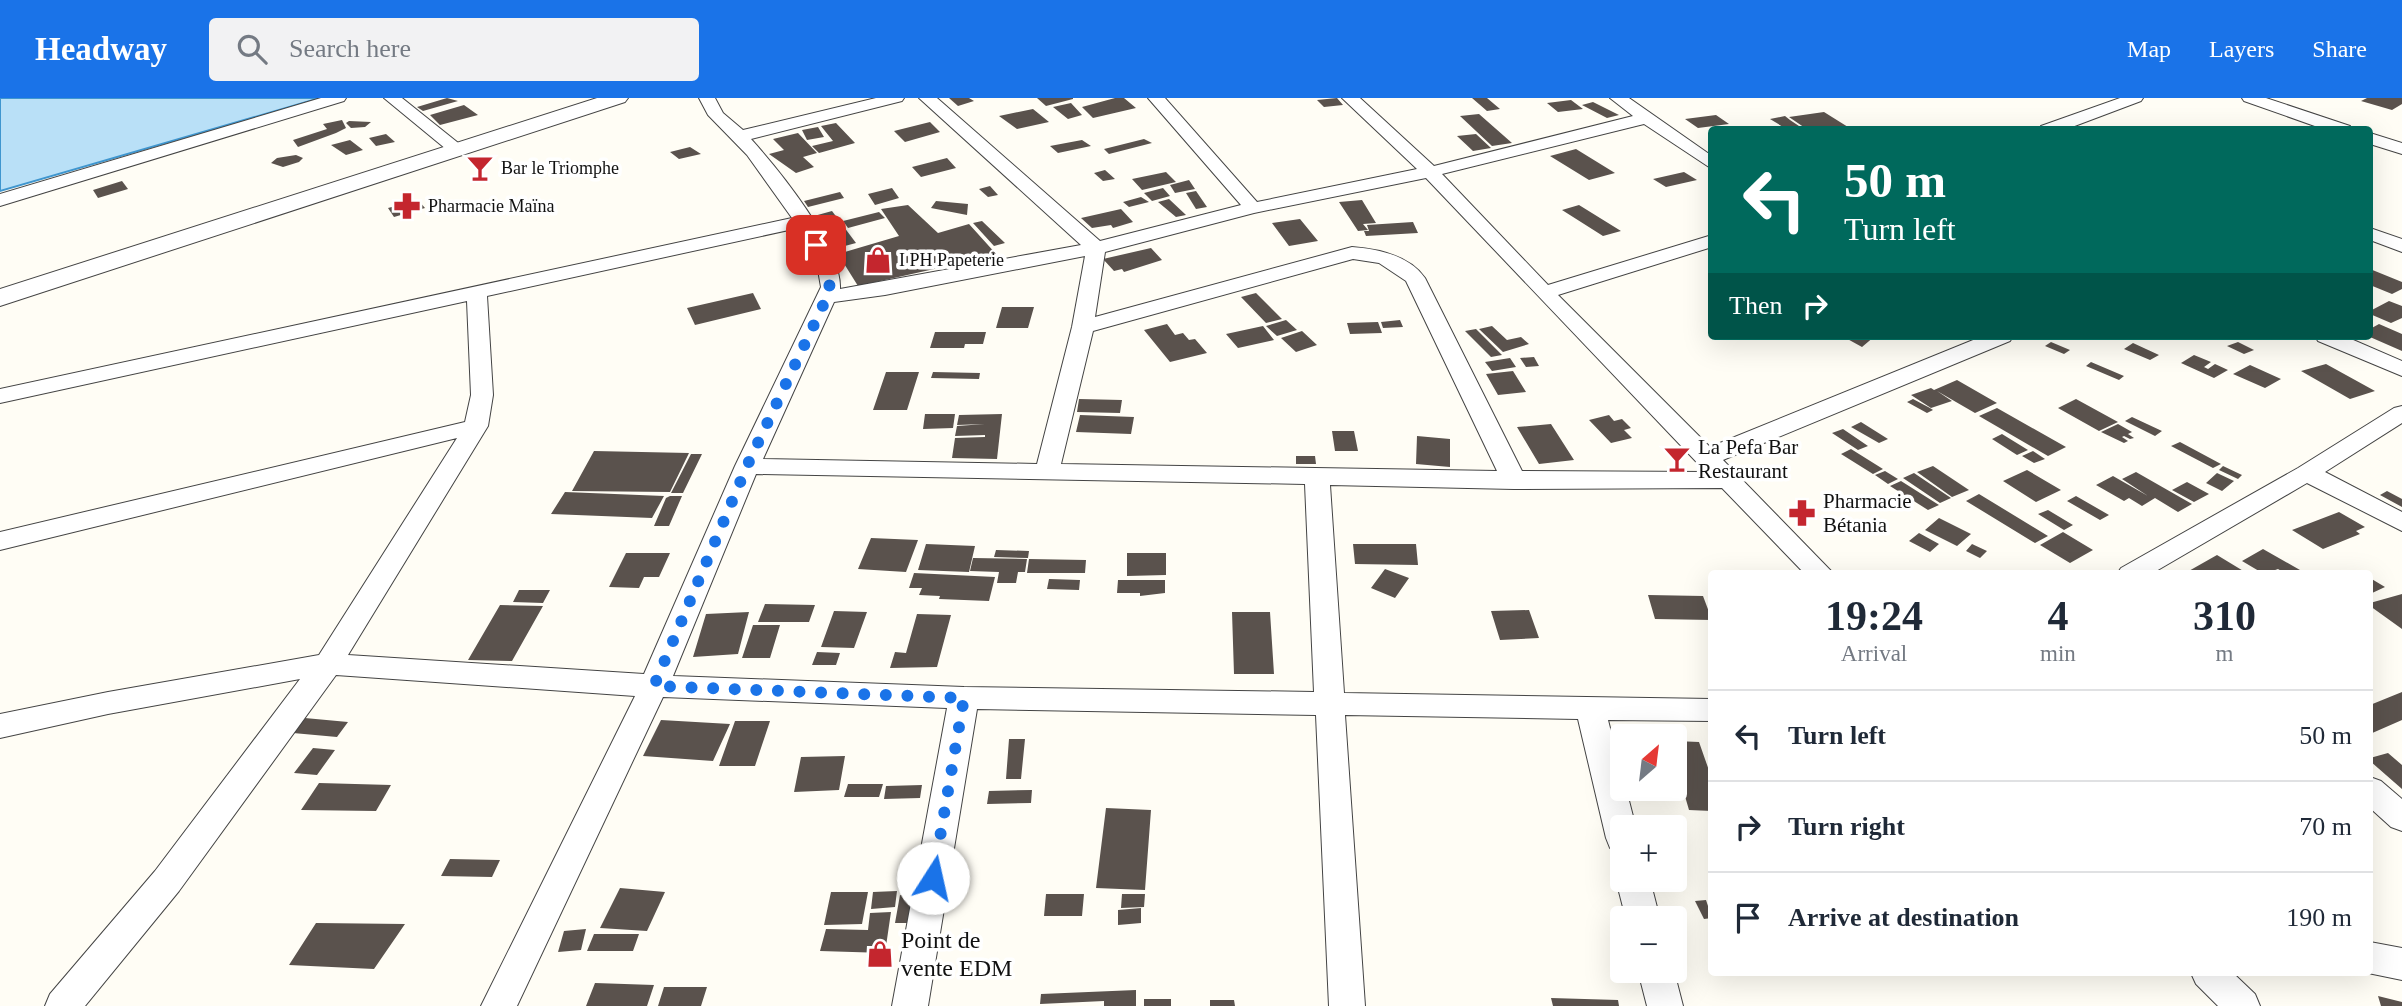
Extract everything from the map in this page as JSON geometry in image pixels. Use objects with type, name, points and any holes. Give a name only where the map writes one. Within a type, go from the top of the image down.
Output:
[{"type":"street","points":[[0,200],[338,98]]},
{"type":"street","points":[[392,98],[458,150]]},
{"type":"street","points":[[0,298],[618,98]]},
{"type":"street","points":[[499,1006],[654,686],[747,466],[831,287],[828,268],[804,222],[740,136],[714,117],[707,98]]},
{"type":"street","points":[[740,136],[896,98]]},
{"type":"street","points":[[927,98],[1096,248]]},
{"type":"street","points":[[1156,98],[1253,208]]},
{"type":"street","points":[[1350,98],[1430,172],[1817,570]]},
{"type":"street","points":[[1618,98],[1708,161]]},
{"type":"street","points":[[2074,126],[2135,98]]},
{"type":"street","points":[[2250,98],[2332,126]]},
{"type":"street","points":[[827,297],[885,289],[1096,248],[1253,208],[1430,172],[1646,118]]},
{"type":"street","points":[[2373,139],[2402,149]]},
{"type":"street","points":[[0,396],[804,222]]},
{"type":"street","points":[[2373,235],[2402,246]]},
{"type":"street","points":[[1545,293],[1708,242]]},
{"type":"street","points":[[1047,471],[1083,327],[1096,248]]},
{"type":"street","points":[[1083,327],[1352,253],[1372,254],[1390,260],[1415,278],[1514,481]]},
{"type":"street","points":[[63,1006],[167,881],[328,664],[476,426],[482,395],[477,294]]},
{"type":"street","points":[[1709,457],[1992,340]]},
{"type":"street","points":[[2335,340],[2402,369]]},
{"type":"street","points":[[2137,570],[2307,473],[2402,414]]},
{"type":"street","points":[[0,541],[476,426]]},
{"type":"street","points":[[747,466],[1317,479],[1729,480]]},
{"type":"street","points":[[2307,473],[2402,523]]},
{"type":"street","points":[[1317,479],[1347,1006]]},
{"type":"street","points":[[0,726],[108,703],[328,664],[654,686],[964,698],[1708,710]]},
{"type":"street","points":[[910,1006],[964,698]]},
{"type":"street","points":[[1590,709],[1616,815]]},
{"type":"street","points":[[2373,793],[2402,818]]},
{"type":"street","points":[[2373,959],[2402,964]]},
{"type":"street","points":[[2212,976],[2242,1006]]},
{"type":"street","points":[[1659,983],[1665,1006]]},
{"type":"water","points":[[0,98],[320,98],[0,191]]},
{"type":"building","points":[[447,98],[458,101],[423,111],[417,107]]},
{"type":"building","points":[[949,98],[969,98],[974,101],[958,106]]},
{"type":"building","points":[[1037,98],[1073,98],[1073,99],[1046,106]]},
{"type":"building","points":[[1124,98],[1136,108],[1093,118],[1082,107]]},
{"type":"building","points":[[1337,98],[1343,105],[1324,107],[1317,100]]},
{"type":"building","points":[[1472,98],[1487,98],[1500,109],[1487,111]]},
{"type":"building","points":[[2367,98],[2402,98],[2402,104],[2392,110],[2361,101]]},
{"type":"building","points":[[1571,100],[1583,109],[1558,112],[1547,103]]},
{"type":"building","points":[[1593,102],[1619,115],[1607,118],[1582,105]]},
{"type":"building","points":[[1071,103],[1082,115],[1068,119],[1053,107]]},
{"type":"building","points":[[464,105],[478,115],[440,125],[430,115]]},
{"type":"building","points":[[1033,109],[1049,122],[1017,129],[999,116]]},
{"type":"building","points":[[1824,112],[1846,126],[1802,126],[1789,117]]},
{"type":"building","points":[[1479,114],[1512,143],[1492,146],[1460,116]]},
{"type":"building","points":[[1716,115],[1729,124],[1698,128],[1685,119]]},
{"type":"building","points":[[1785,116],[1799,126],[1781,126],[1770,119]]},
{"type":"building","points":[[342,120],[346,128],[336,133],[298,147],[293,140],[327,129],[323,124]]},
{"type":"building","points":[[371,122],[365,127],[351,128],[346,123]]},
{"type":"building","points":[[930,122],[940,132],[905,142],[894,131]]},
{"type":"building","points":[[836,123],[855,143],[819,153],[812,146],[833,141],[821,126]]},
{"type":"building","points":[[818,127],[824,137],[807,140],[802,130]]},
{"type":"building","points":[[798,133],[817,153],[803,157],[814,167],[796,173],[769,154],[784,150],[773,139]]},
{"type":"building","points":[[386,134],[395,142],[376,146],[369,138]]},
{"type":"building","points":[[1476,134],[1491,148],[1473,151],[1457,136]]},
{"type":"building","points":[[1144,139],[1152,143],[1109,154],[1104,149]]},
{"type":"building","points":[[350,140],[363,150],[346,155],[331,145]]},
{"type":"building","points":[[1082,140],[1091,146],[1058,153],[1050,146]]},
{"type":"building","points":[[690,147],[701,154],[679,159],[670,152]]},
{"type":"building","points":[[1576,149],[1615,173],[1589,180],[1550,156]]},
{"type":"building","points":[[296,155],[303,158],[299,162],[283,167],[271,163],[277,158]]},
{"type":"building","points":[[947,158],[956,168],[921,177],[912,167]]},
{"type":"building","points":[[1105,170],[1115,179],[1103,181],[1094,173]]},
{"type":"building","points":[[1166,172],[1176,182],[1142,190],[1132,179]]},
{"type":"building","points":[[1684,172],[1697,180],[1666,187],[1653,179]]},
{"type":"building","points":[[1189,180],[1195,189],[1175,193],[1170,185]]},
{"type":"building","points":[[122,181],[128,189],[98,198],[93,190]]},
{"type":"building","points":[[990,186],[998,195],[988,197],[979,189]]},
{"type":"building","points":[[892,188],[899,198],[875,205],[868,194]]},
{"type":"building","points":[[1163,188],[1170,196],[1152,201],[1144,193]]},
{"type":"building","points":[[1196,191],[1207,207],[1196,209],[1186,193]]},
{"type":"building","points":[[840,192],[844,198],[808,207],[804,201]]},
{"type":"building","points":[[1141,197],[1149,202],[1129,207],[1123,202]]},
{"type":"building","points":[[1169,199],[1186,215],[1176,217],[1158,202]]},
{"type":"building","points":[[418,200],[425,208],[394,217],[388,208]]},
{"type":"building","points":[[1362,200],[1376,223],[1363,224],[1368,230],[1358,231],[1339,202]]},
{"type":"building","points":[[936,201],[968,204],[967,215],[931,208]]},
{"type":"building","points":[[908,205],[938,233],[969,224],[997,255],[858,286],[838,254],[899,236],[881,209]]},
{"type":"building","points":[[1579,205],[1621,231],[1603,236],[1562,210]]},
{"type":"building","points":[[1121,209],[1133,222],[1113,228],[1111,225],[1092,228],[1081,218]]},
{"type":"building","points":[[832,211],[856,243],[841,247],[814,216]]},
{"type":"building","points":[[879,212],[885,218],[848,228],[843,221]]},
{"type":"building","points":[[1300,219],[1318,241],[1289,246],[1272,223]]},
{"type":"building","points":[[982,221],[1005,243],[994,246],[973,223]]},
{"type":"building","points":[[1413,222],[1418,233],[1366,236],[1364,231],[1369,231],[1367,225]]},
{"type":"building","points":[[1151,248],[1162,260],[1124,272],[1122,269],[1114,271],[1103,259]]},
{"type":"building","points":[[2373,270],[2402,282],[2402,289],[2392,294],[2373,286]]},
{"type":"building","points":[[753,293],[761,309],[695,325],[687,308]]},
{"type":"building","points":[[1256,293],[1282,319],[1266,323],[1241,297]]},
{"type":"building","points":[[2389,301],[2402,306],[2402,318],[2391,323],[2373,315],[2373,309]]},
{"type":"building","points":[[1002,307],[1034,307],[1028,328],[996,328]]},
{"type":"building","points":[[1286,320],[1297,330],[1277,336],[1266,326]]},
{"type":"building","points":[[1400,320],[1403,327],[1383,328],[1381,322]]},
{"type":"building","points":[[1378,322],[1382,333],[1350,334],[1347,323]]},
{"type":"building","points":[[1167,324],[1175,335],[1183,333],[1189,340],[1195,339],[1207,353],[1170,362],[1144,330]]},
{"type":"building","points":[[2379,324],[2402,334],[2402,351],[2373,338],[2373,327]]},
{"type":"building","points":[[1263,326],[1274,340],[1238,348],[1226,334]]},
{"type":"building","points":[[1492,326],[1507,340],[1521,337],[1529,344],[1503,352],[1479,329]]},
{"type":"building","points":[[1476,329],[1502,355],[1491,357],[1465,331]]},
{"type":"building","points":[[1302,331],[1317,345],[1296,352],[1281,338]]},
{"type":"building","points":[[935,332],[986,332],[983,344],[965,344],[964,348],[930,348]]},
{"type":"building","points":[[1849,340],[1870,340],[1862,347]]},
{"type":"building","points":[[2051,342],[2070,350],[2064,354],[2045,346]]},
{"type":"building","points":[[2238,342],[2254,350],[2244,354],[2227,346]]},
{"type":"building","points":[[2133,343],[2159,355],[2150,360],[2124,349]]},
{"type":"building","points":[[2194,355],[2211,362],[2204,367],[2208,369],[2215,364],[2228,370],[2214,378],[2181,363]]},
{"type":"building","points":[[1534,357],[1539,366],[1526,367],[1520,358]]},
{"type":"building","points":[[1510,358],[1516,367],[1492,371],[1485,362]]},
{"type":"building","points":[[2091,362],[2124,376],[2119,380],[2086,366]]},
{"type":"building","points":[[2326,364],[2375,391],[2350,399],[2301,371]]},
{"type":"building","points":[[2250,365],[2281,379],[2265,388],[2233,374]]},
{"type":"building","points":[[1513,371],[1526,392],[1498,395],[1486,374]]},
{"type":"building","points":[[886,372],[919,372],[907,410],[873,410]]},
{"type":"building","points":[[933,372],[980,373],[979,379],[931,378]]},
{"type":"building","points":[[1957,380],[1997,403],[1975,413],[1937,391],[1952,401],[1931,408],[1911,395],[1931,388],[1934,390]]},
{"type":"building","points":[[1079,399],[1122,400],[1120,413],[1077,412]]},
{"type":"building","points":[[1913,399],[1933,410],[1927,413],[1907,402]]},
{"type":"building","points":[[2076,399],[2118,422],[2099,431],[2058,408]]},
{"type":"building","points":[[1997,408],[2066,447],[2048,456],[1979,416]]},
{"type":"building","points":[[925,414],[955,414],[953,428],[923,429]]},
{"type":"building","points":[[1002,414],[997,459],[952,458],[955,438],[985,437],[955,436],[957,426],[985,424],[957,425],[959,415]]},
{"type":"building","points":[[1080,415],[1134,417],[1131,434],[1076,432]]},
{"type":"building","points":[[1609,415],[1614,421],[1622,419],[1631,428],[1624,430],[1632,438],[1611,443],[1589,420]]},
{"type":"building","points":[[2132,417],[2162,431],[2155,436],[2125,421]]},
{"type":"building","points":[[1861,422],[1888,439],[1879,443],[1851,427]]},
{"type":"building","points":[[1551,424],[1574,460],[1539,464],[1517,427]]},
{"type":"building","points":[[2118,424],[2132,432],[2128,434],[2134,438],[2122,437],[2128,441],[2124,443],[2101,432]]},
{"type":"building","points":[[1843,429],[1868,446],[1858,450],[1832,433]]},
{"type":"building","points":[[1332,431],[1354,431],[1358,451],[1335,451]]},
{"type":"building","points":[[2002,434],[2028,450],[2017,455],[1992,439]]},
{"type":"building","points":[[1417,436],[1450,439],[1450,467],[1416,464]]},
{"type":"building","points":[[2180,442],[2221,464],[2213,468],[2171,446]]},
{"type":"building","points":[[1851,449],[1883,469],[1873,474],[1841,454]]},
{"type":"building","points":[[594,451],[689,453],[670,492],[572,491]]},
{"type":"building","points":[[2033,451],[2045,459],[2034,463],[2022,456]]},
{"type":"building","points":[[691,454],[702,454],[683,493],[671,493]]},
{"type":"building","points":[[1296,456],[1315,456],[1316,464],[1296,464]]},
{"type":"building","points":[[1933,466],[1969,490],[1952,497],[1917,472]]},
{"type":"building","points":[[2223,466],[2242,475],[2238,479],[2219,470]]},
{"type":"building","points":[[2027,470],[2061,490],[2036,502],[2003,481]]},
{"type":"building","points":[[1885,471],[1898,479],[1888,484],[1875,475]]},
{"type":"building","points":[[2136,472],[2192,504],[2178,512],[2155,498],[2142,506],[2129,498],[2124,501],[2096,485],[2113,476],[2148,496],[2122,479]]},
{"type":"building","points":[[1914,473],[1951,498],[1940,503],[1903,478]]},
{"type":"building","points":[[2217,473],[2234,481],[2222,491],[2206,483]]},
{"type":"building","points":[[1901,481],[1939,505],[1928,510],[1890,486]]},
{"type":"building","points":[[2187,482],[2209,494],[2194,502],[2172,490]]},
{"type":"building","points":[[2387,491],[2402,499],[2402,507],[2380,495]]},
{"type":"building","points":[[565,492],[664,496],[652,518],[551,514]]},
{"type":"building","points":[[1979,494],[2048,536],[2035,543],[1966,501]]},
{"type":"building","points":[[682,496],[669,526],[654,526],[666,498]]},
{"type":"building","points":[[2076,496],[2109,515],[2100,520],[2067,501]]},
{"type":"building","points":[[2048,510],[2073,525],[2064,530],[2038,514]]},
{"type":"building","points":[[2339,512],[2365,527],[2356,531],[2360,534],[2323,549],[2292,530]]},
{"type":"building","points":[[1939,518],[1971,534],[1957,546],[1925,530]]},
{"type":"building","points":[[2063,532],[2093,550],[2070,563],[2040,545]]},
{"type":"building","points":[[1919,533],[1939,544],[1930,552],[1909,541]]},
{"type":"building","points":[[871,538],[918,540],[906,572],[858,569]]},
{"type":"building","points":[[926,544],[975,546],[969,572],[918,570]]},
{"type":"building","points":[[1353,544],[1416,544],[1418,565],[1355,564]]},
{"type":"building","points":[[1972,544],[1987,551],[1980,558],[1966,551]]},
{"type":"building","points":[[2263,549],[2300,570],[2257,570],[2242,561]]},
{"type":"building","points":[[996,550],[1029,551],[1028,558],[994,557]]},
{"type":"building","points":[[626,553],[670,553],[659,577],[644,577],[639,588],[609,587]]},
{"type":"building","points":[[1127,553],[1166,553],[1166,575],[1127,576]]},
{"type":"building","points":[[2217,555],[2242,570],[2191,570]]},
{"type":"building","points":[[973,558],[1027,559],[1025,572],[1018,572],[1016,583],[997,583],[999,572],[970,571]]},
{"type":"building","points":[[1029,559],[1086,560],[1085,573],[1027,573]]},
{"type":"building","points":[[1385,569],[1409,578],[1395,598],[1371,588]]},
{"type":"building","points":[[914,573],[995,577],[989,601],[939,599],[940,596],[919,595],[922,588],[909,588]]},
{"type":"building","points":[[1049,579],[1080,580],[1079,590],[1047,589]]},
{"type":"building","points":[[1118,580],[1165,580],[1165,593],[1140,596],[1140,593],[1117,593]]},
{"type":"building","points":[[2373,580],[2385,587],[2373,593]]},
{"type":"building","points":[[519,590],[550,590],[543,603],[513,602]]},
{"type":"building","points":[[2402,594],[2402,629],[2373,608],[2373,602]]},
{"type":"building","points":[[1648,595],[1703,596],[1708,609],[1708,620],[1655,619]]},
{"type":"building","points":[[765,604],[815,605],[809,622],[758,622]]},
{"type":"building","points":[[500,605],[543,606],[512,661],[468,660]]},
{"type":"building","points":[[1529,610],[1539,638],[1500,640],[1491,611]]},
{"type":"building","points":[[834,611],[867,612],[854,648],[821,647]]},
{"type":"building","points":[[749,612],[738,654],[693,657],[706,614]]},
{"type":"building","points":[[1232,612],[1270,612],[1274,674],[1234,674]]},
{"type":"building","points":[[917,614],[951,615],[937,667],[890,668],[895,652],[906,653]]},
{"type":"building","points":[[753,625],[780,625],[770,658],[742,658]]},
{"type":"building","points":[[817,652],[840,653],[836,665],[812,665]]},
{"type":"building","points":[[2402,692],[2402,720],[2373,733],[2373,704]]},
{"type":"building","points":[[294,717],[348,722],[337,737],[282,732]]},
{"type":"building","points":[[661,720],[730,724],[713,761],[643,756]]},
{"type":"building","points":[[735,721],[770,721],[755,766],[719,766]]},
{"type":"building","points":[[1009,739],[1025,739],[1021,779],[1006,779]]},
{"type":"building","points":[[1687,742],[1699,742],[1708,768],[1708,811],[1689,810]]},
{"type":"building","points":[[313,748],[335,750],[317,775],[294,773]]},
{"type":"building","points":[[2388,753],[2402,765],[2402,789],[2373,764],[2373,757]]},
{"type":"building","points":[[845,756],[839,790],[794,792],[801,757]]},
{"type":"building","points":[[319,783],[391,785],[376,811],[301,810]]},
{"type":"building","points":[[848,784],[883,784],[879,797],[844,797]]},
{"type":"building","points":[[922,785],[920,798],[884,799],[886,786]]},
{"type":"building","points":[[1032,790],[1031,803],[987,804],[989,791]]},
{"type":"building","points":[[1106,808],[1151,810],[1145,890],[1096,888]]},
{"type":"building","points":[[450,859],[500,860],[492,877],[441,876]]},
{"type":"building","points":[[620,888],[665,892],[647,931],[600,928]]},
{"type":"building","points":[[897,891],[895,907],[871,909],[873,892]]},
{"type":"building","points":[[831,892],[868,892],[862,924],[824,925]]},
{"type":"building","points":[[1046,894],[1084,894],[1082,916],[1044,916]]},
{"type":"building","points":[[1122,894],[1145,894],[1144,907],[1121,908]]},
{"type":"building","points":[[900,895],[920,895],[915,923],[895,923]]},
{"type":"building","points":[[1706,900],[1708,918],[1704,919],[1695,901]]},
{"type":"building","points":[[1141,908],[1141,923],[1118,925],[1118,910]]},
{"type":"building","points":[[891,912],[885,953],[820,951],[826,929],[868,930],[870,913]]},
{"type":"building","points":[[316,923],[405,924],[374,969],[289,965]]},
{"type":"building","points":[[586,929],[581,950],[558,952],[564,931]]},
{"type":"building","points":[[594,934],[639,934],[633,951],[587,951]]},
{"type":"building","points":[[595,983],[654,985],[647,1006],[586,1006]]},
{"type":"building","points":[[664,987],[707,987],[701,1006],[658,1006]]},
{"type":"building","points":[[1136,990],[1136,1006],[1104,1006],[1104,1001],[1040,1004],[1041,994]]},
{"type":"building","points":[[2378,996],[2402,1002],[2402,1006],[2381,1006]]},
{"type":"building","points":[[1551,998],[1618,1000],[1619,1006],[1553,1006]]},
{"type":"building","points":[[1144,999],[1171,999],[1171,1006],[1144,1006]]},
{"type":"building","points":[[1210,1000],[1234,1000],[1235,1006],[1210,1006]]},
{"type":"place","name":"Bar le Triomphe","points":[[480,168]]},
{"type":"place","name":"Pharmacie Maïna","points":[[407,206]]},
{"type":"place","name":"I PH Papeterie","points":[[878,260]]},
{"type":"place","name":"La Pefa Bar Restaurant","points":[[1677,459]]},
{"type":"place","name":"Pharmacie Bétania","points":[[1802,513]]},
{"type":"place","name":"Point de vente EDM","points":[[880,954]]},
{"type":"route","points":[[816,245],[828,268],[831,287],[747,466],[654,686],[964,698],[933,878]]}]
